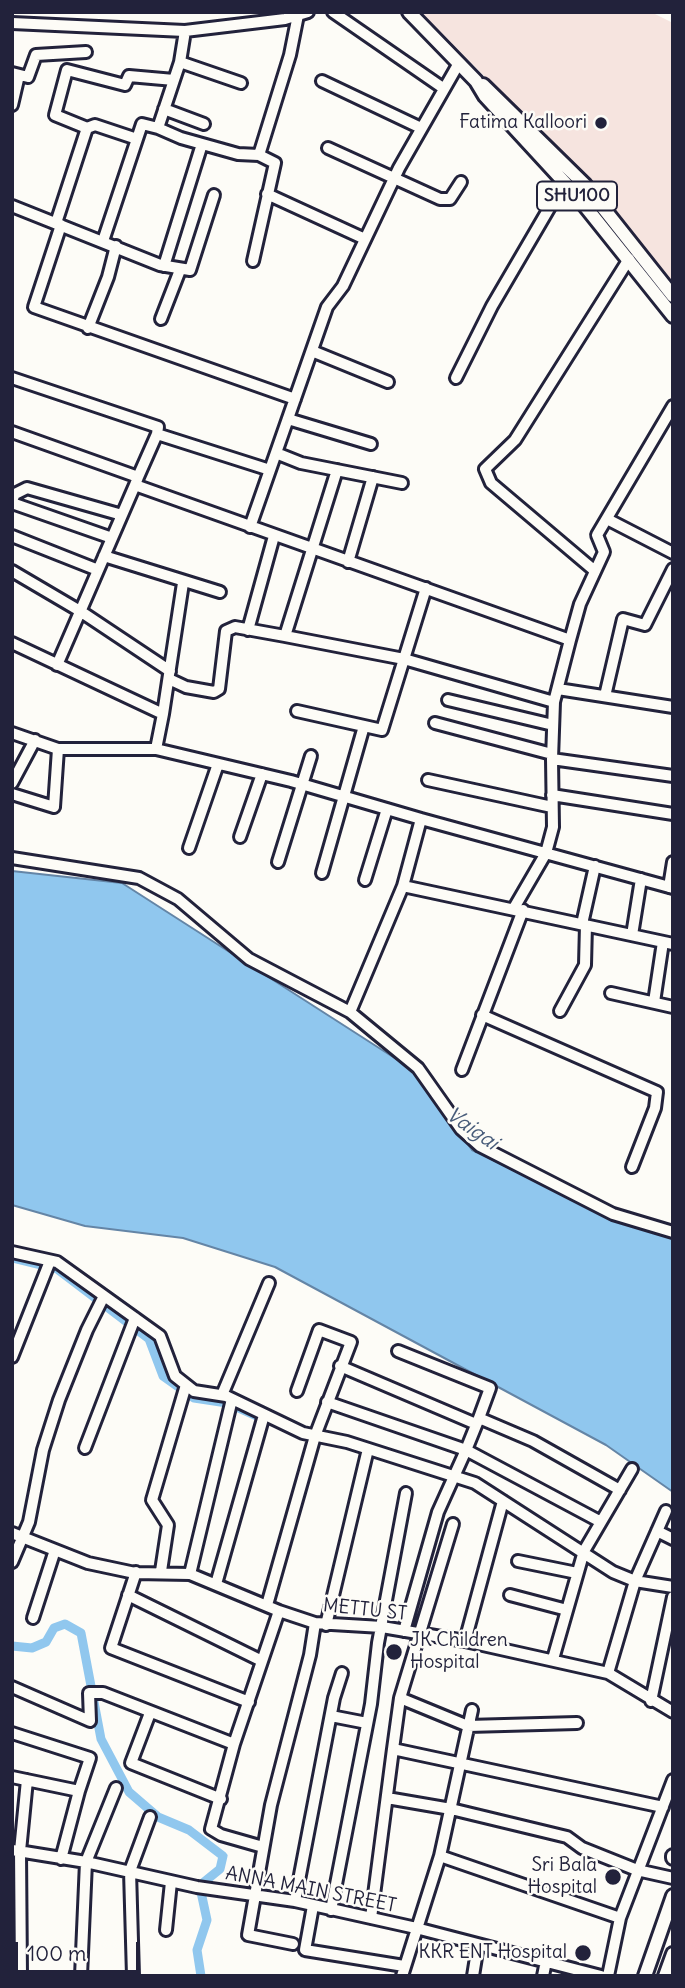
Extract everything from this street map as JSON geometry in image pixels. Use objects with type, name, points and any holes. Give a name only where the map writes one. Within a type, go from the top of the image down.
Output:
[{"type":"main road","name":"SHU100","points":[[409,12],[476,81],[485,96],[568,186],[673,316]]},
{"type":"main road","name":"SHU100","points":[[476,81],[490,89],[585,185],[673,296]]},
{"type":"main road","points":[[645,1976],[673,1896]]},
{"type":"main road","points":[[665,1976],[673,1954]]},
{"type":"street","points":[[333,12],[443,88]]},
{"type":"street","points":[[12,23],[185,31],[303,13],[259,155]]},
{"type":"street","points":[[158,128],[180,62],[185,31]]},
{"type":"street","points":[[12,105],[16,74],[28,77],[36,55],[86,52]]},
{"type":"street","points":[[180,62],[242,83]]},
{"type":"street","points":[[250,527],[327,307],[343,286],[394,179],[458,63]]},
{"type":"street","points":[[137,139],[95,125],[87,128],[55,115],[67,70],[125,85],[129,76],[174,80]]},
{"type":"street","points":[[321,81],[421,128]]},
{"type":"street","points":[[164,109],[204,124]]},
{"type":"street","points":[[103,241],[142,124],[238,154],[259,155],[275,163],[253,261]]},
{"type":"street","points":[[87,128],[34,307],[295,399]]},
{"type":"street","points":[[164,266],[202,144]]},
{"type":"street","points":[[328,148],[445,200],[450,199],[461,182]]},
{"type":"street","points":[[456,378],[492,306],[551,205],[568,186]]},
{"type":"street","points":[[267,194],[365,239]]},
{"type":"street","points":[[12,206],[164,266],[190,270],[214,195]]},
{"type":"street","points":[[88,328],[108,277],[116,246]]},
{"type":"street","points":[[595,571],[491,482],[485,469],[516,440],[629,259]]},
{"type":"street","points":[[161,319],[180,270]]},
{"type":"street","points":[[312,351],[388,382]]},
{"type":"street","points":[[12,379],[158,427],[57,666]]},
{"type":"street","points":[[462,1070],[519,909],[546,853],[552,827],[554,702],[580,604],[604,552],[597,535],[673,406]]},
{"type":"street","points":[[288,419],[371,444]]},
{"type":"street","points":[[12,432],[274,536],[570,640]]},
{"type":"street","points":[[157,434],[270,470]]},
{"type":"street","points":[[276,453],[301,463],[402,483]]},
{"type":"street","points":[[285,636],[310,549],[337,470]]},
{"type":"street","points":[[348,562],[373,477]]},
{"type":"street","points":[[112,538],[12,502],[15,494],[27,488],[122,514]]},
{"type":"street","points":[[607,519],[673,553]]},
{"type":"street","points":[[12,536],[98,570]]},
{"type":"street","points":[[248,630],[274,536]]},
{"type":"street","points":[[104,556],[220,593]]},
{"type":"street","points":[[604,696],[623,619],[645,625],[673,569]]},
{"type":"street","points":[[12,571],[80,611],[170,675],[202,692],[219,689],[226,631],[235,627],[404,659],[554,702]]},
{"type":"street","points":[[156,749],[183,583]]},
{"type":"street","points":[[298,712],[382,730],[426,588]]},
{"type":"street","points":[[12,643],[163,714]]},
{"type":"street","points":[[558,689],[673,707]]},
{"type":"street","points":[[447,699],[553,725]]},
{"type":"street","points":[[435,723],[552,756],[673,776]]},
{"type":"street","points":[[322,873],[364,726]]},
{"type":"street","points":[[12,733],[58,749],[156,749],[262,774],[671,887],[673,862]]},
{"type":"street","points":[[12,783],[35,740]]},
{"type":"street","points":[[12,794],[54,807],[58,749]]},
{"type":"street","points":[[278,862],[311,756]]},
{"type":"street","points":[[188,848],[218,764]]},
{"type":"street","points":[[240,837],[262,774]]},
{"type":"street","points":[[428,780],[552,801],[673,814]]},
{"type":"street","points":[[365,880],[387,809]]},
{"type":"street","points":[[351,1012],[403,886],[421,819]]},
{"type":"street","points":[[12,858],[139,878],[178,899],[249,959],[351,1012],[418,1068],[461,1129],[480,1146],[613,1214],[673,1232]]},
{"type":"street","points":[[560,1011],[585,965],[584,924],[595,866]]},
{"type":"street","points":[[632,935],[641,879]]},
{"type":"street","points":[[403,886],[668,943],[654,1002]]},
{"type":"street","points":[[611,993],[673,1007]]},
{"type":"street","points":[[482,1015],[657,1092],[655,1108],[632,1167]]},
{"type":"street","points":[[12,1252],[49,1265],[57,1262],[133,1324],[160,1336],[175,1376],[185,1389],[229,1401],[314,1439],[475,1483],[502,1503],[613,1572],[634,1583],[673,1587]]},
{"type":"street","points":[[12,1357],[49,1265]]},
{"type":"street","points":[[190,1574],[229,1401],[269,1283]]},
{"type":"street","points":[[12,1562],[17,1534],[29,1522],[43,1450],[59,1399],[102,1300]]},
{"type":"street","points":[[85,1448],[133,1324]]},
{"type":"street","points":[[267,1605],[314,1439],[351,1342],[319,1330],[297,1391]]},
{"type":"street","points":[[398,1351],[489,1388],[466,1450],[438,1512],[404,1631]]},
{"type":"street","points":[[340,1366],[533,1441],[620,1490]]},
{"type":"street","points":[[160,1571],[168,1525],[152,1500],[185,1389]]},
{"type":"street","points":[[327,1402],[466,1450],[601,1522]]},
{"type":"street","points":[[216,1584],[263,1418]]},
{"type":"street","points":[[293,1944],[248,1935],[257,1896],[263,1847],[368,1452]]},
{"type":"street","points":[[553,1659],[583,1554],[632,1469]]},
{"type":"street","points":[[331,1910],[367,1723],[406,1493]]},
{"type":"street","points":[[465,1642],[502,1503]]},
{"type":"street","points":[[608,1673],[634,1583],[666,1511]]},
{"type":"street","points":[[371,1917],[400,1698],[453,1524]]},
{"type":"street","points":[[657,1531],[673,1539]]},
{"type":"street","name":"METTU ST","points":[[17,1534],[88,1563],[136,1572],[190,1574],[279,1611],[321,1624],[382,1627],[553,1659],[608,1673],[673,1712]]},
{"type":"street","points":[[33,1618],[55,1550]]},
{"type":"street","points":[[518,1560],[578,1573]]},
{"type":"street","points":[[136,1572],[111,1647],[249,1702]]},
{"type":"street","points":[[128,1595],[262,1661]]},
{"type":"street","points":[[510,1595],[567,1610]]},
{"type":"street","points":[[651,1701],[673,1597]]},
{"type":"street","points":[[263,1847],[220,1835],[211,1829],[234,1744],[279,1611]]},
{"type":"street","points":[[295,1901],[342,1673]]},
{"type":"street","points":[[12,1687],[90,1721],[89,1693],[103,1693],[234,1744]]},
{"type":"street","points":[[400,1698],[468,1726],[578,1723]]},
{"type":"street","points":[[313,1906],[305,1950],[403,1973],[440,1856],[472,1710]]},
{"type":"street","points":[[150,1713],[131,1763],[221,1799]]},
{"type":"street","points":[[331,1716],[367,1723]]},
{"type":"street","points":[[12,1733],[90,1758],[61,1859]]},
{"type":"street","points":[[393,1749],[663,1807]]},
{"type":"street","points":[[12,1777],[79,1791]]},
{"type":"street","points":[[21,1976],[16,1851],[27,1780]]},
{"type":"street","points":[[608,1976],[620,1918],[673,1780]]},
{"type":"street","points":[[81,1976],[86,1862],[116,1788]]},
{"type":"street","points":[[387,1798],[451,1809],[567,1837],[582,1848],[637,1870],[673,1878]]},
{"type":"street","points":[[133,1976],[130,1871],[150,1817]]},
{"type":"street","name":"ANNA MAIN STREET","points":[[16,1851],[86,1862],[201,1888],[295,1901],[371,1917],[601,1976]]},
{"type":"street","points":[[440,1856],[620,1918]]},
{"type":"street","points":[[166,1930],[172,1882]]},
{"type":"street","points":[[473,1976],[478,1945]]},
{"type":"street","points":[[543,1976],[546,1961]]},
{"type":"shaded area","name":"Fatima Kalloori","points":[[421,12],[651,12],[673,23],[673,292],[593,186]]},
{"type":"water","points":[[12,871],[122,883],[418,1073],[472,1150],[615,1219],[673,1234],[673,1492],[606,1445],[275,1267],[183,1238],[85,1226],[12,1205]]},
{"type":"waterway","points":[[12,1258],[57,1269],[149,1339],[163,1376],[194,1398],[227,1403],[261,1418]]},
{"type":"waterway","points":[[12,1646],[32,1648],[46,1642],[54,1628],[65,1624],[81,1633],[101,1739],[129,1792],[158,1817],[189,1830],[223,1856],[220,1869],[204,1882],[201,1892],[207,1920],[197,1950],[201,1976]]},
{"type":"place","name":"Fatima Kalloori","points":[[601,123]]},
{"type":"place","name":"JK Children Hospital","points":[[394,1652]]},
{"type":"place","name":"Sri Bala Hospital","points":[[613,1877]]},
{"type":"place","name":"KKR ENT Hospital","points":[[583,1953]]},
{"type":"water label","name":"Vaigai","points":[[472,1129]]}]
